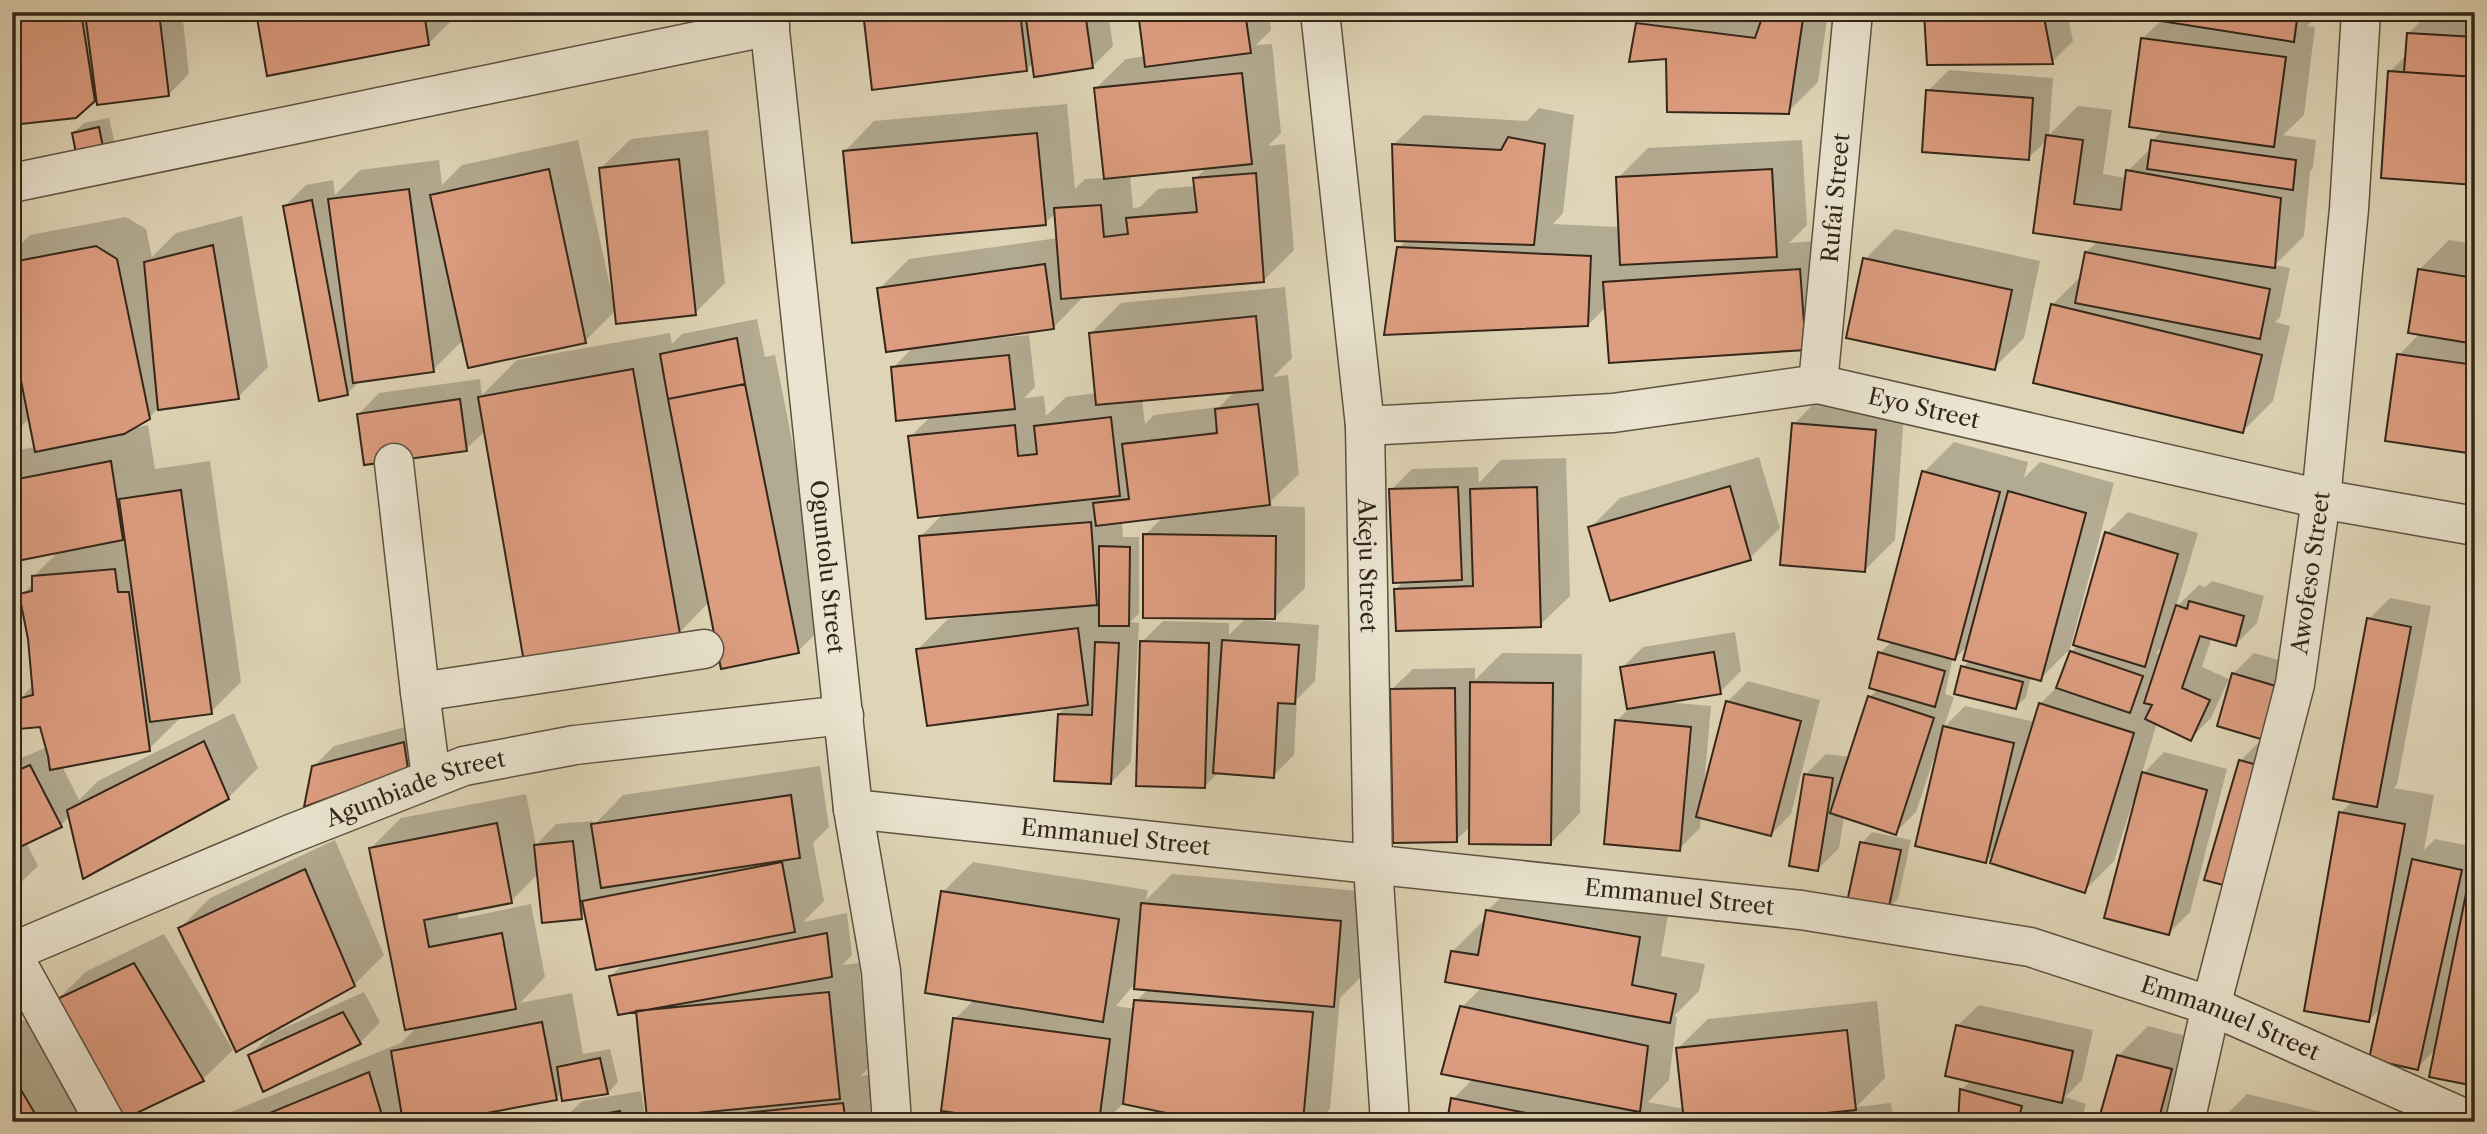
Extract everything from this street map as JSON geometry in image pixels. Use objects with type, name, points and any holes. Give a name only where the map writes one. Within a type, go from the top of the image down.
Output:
[{"type":"street","name":"Akeju Street","points":[[1320,12],[1365,426],[1373,866],[1390,1122]]},
{"type":"street","name":"Rufai Street","points":[[1818,384],[1853,12]]},
{"type":"street","name":"Awofeso Street","points":[[2185,1122],[2211,1006],[2295,684],[2321,499],[2348,209],[2361,12]]},
{"type":"street","points":[[12,183],[769,19]]},
{"type":"street","name":"Oguntolu Street","points":[[769,19],[853,810],[881,971],[892,1122]]},
{"type":"street","name":"Eyo Street","points":[[1365,426],[1613,413],[1818,384],[2321,499],[2475,526]]},
{"type":"street","points":[[394,463],[431,777]]},
{"type":"street","points":[[420,692],[704,649]]},
{"type":"street","name":"Agunbiade Street","points":[[12,953],[276,840],[464,766],[575,745],[844,715]]},
{"type":"street","name":"Emmanuel Street","points":[[853,810],[1801,910],[2030,947],[2211,1006],[2473,1122]]},
{"type":"street","points":[[12,953],[105,1122]]},
{"type":"building","points":[[12,12],[81,12],[95,101],[76,118],[12,125]]},
{"type":"building","points":[[159,12],[169,96],[97,105],[85,13]]},
{"type":"building","points":[[256,12],[424,12],[429,45],[267,76]]},
{"type":"building","points":[[863,12],[1020,12],[1027,71],[872,90]]},
{"type":"building","points":[[1025,12],[1085,12],[1093,68],[1034,77]]},
{"type":"building","points":[[1138,12],[1245,12],[1251,53],[1145,67]]},
{"type":"building","points":[[1546,12],[1597,12],[1597,15]]},
{"type":"building","points":[[1764,12],[1804,12],[1789,114],[1667,112],[1666,59],[1629,62],[1636,23],[1755,38]]},
{"type":"building","points":[[1924,12],[2043,12],[2053,64],[1927,65]]},
{"type":"building","points":[[2104,12],[2298,12],[2294,42]]},
{"type":"building","points":[[2407,33],[2475,37],[2475,77],[2404,72]]},
{"type":"building","points":[[2141,38],[2286,57],[2274,147],[2129,127]]},
{"type":"building","points":[[2388,71],[2475,77],[2475,185],[2381,178]]},
{"type":"building","points":[[1242,73],[1252,164],[1104,179],[1094,88]]},
{"type":"building","points":[[1926,90],[2033,98],[2029,160],[1922,152]]},
{"type":"building","points":[[99,127],[104,152],[77,158],[72,133]]},
{"type":"building","points":[[1037,133],[1046,225],[852,243],[843,151]]},
{"type":"building","points":[[2046,135],[2083,140],[2074,204],[2121,210],[2126,170],[2281,198],[2275,268],[2033,233]]},
{"type":"building","points":[[1508,137],[1545,144],[1534,245],[1395,241],[1392,144],[1501,150]]},
{"type":"building","points":[[2151,140],[2296,160],[2293,190],[2147,169]]},
{"type":"building","points":[[679,159],[696,315],[616,324],[599,168]]},
{"type":"building","points":[[549,169],[586,343],[468,368],[430,195]]},
{"type":"building","points":[[1772,169],[1777,257],[1620,265],[1616,177]]},
{"type":"building","points":[[1256,173],[1264,282],[1061,299],[1054,208],[1101,205],[1104,237],[1128,234],[1126,218],[1197,212],[1193,178]]},
{"type":"building","points":[[409,189],[434,372],[353,383],[328,199]]},
{"type":"building","points":[[312,200],[348,395],[319,401],[283,206]]},
{"type":"building","points":[[213,245],[239,399],[158,410],[144,262]]},
{"type":"building","points":[[96,246],[117,259],[150,419],[124,434],[35,452],[12,335],[12,262]]},
{"type":"building","points":[[1397,247],[1591,256],[1588,326],[1384,335]]},
{"type":"building","points":[[2085,252],[2270,289],[2260,339],[2075,303]]},
{"type":"building","points":[[1863,258],[2012,290],[1995,370],[1846,338]]},
{"type":"building","points":[[1045,264],[1054,329],[886,352],[877,288]]},
{"type":"building","points":[[1800,269],[1806,350],[1609,363],[1603,282]]},
{"type":"building","points":[[2418,269],[2475,278],[2475,344],[2408,333]]},
{"type":"building","points":[[2051,304],[2262,355],[2243,433],[2033,383]]},
{"type":"building","points":[[1256,316],[1263,390],[1096,405],[1089,333]]},
{"type":"building","points":[[737,338],[745,384],[668,399],[660,354]]},
{"type":"building","points":[[2397,354],[2475,365],[2475,454],[2385,441]]},
{"type":"building","points":[[1009,355],[1015,409],[896,421],[891,367]]},
{"type":"building","points":[[633,369],[680,634],[524,662],[478,397]]},
{"type":"building","points":[[745,384],[799,653],[721,669],[668,399]]},
{"type":"building","points":[[460,399],[467,451],[364,465],[357,414]]},
{"type":"building","points":[[1258,404],[1270,505],[1096,526],[1093,503],[1129,499],[1122,444],[1217,433],[1215,409]]},
{"type":"building","points":[[1111,417],[1120,496],[918,518],[908,436],[1015,425],[1018,456],[1037,454],[1034,426]]},
{"type":"building","points":[[1792,423],[1876,430],[1865,572],[1780,565]]},
{"type":"building","points":[[111,461],[123,540],[12,562],[12,480]]},
{"type":"building","points":[[1922,471],[2000,492],[1955,660],[1878,639]]},
{"type":"building","points":[[1730,486],[1751,560],[1610,601],[1588,527]]},
{"type":"building","points":[[1458,487],[1462,580],[1393,583],[1389,489]]},
{"type":"building","points":[[1537,487],[1541,627],[1396,631],[1394,589],[1473,586],[1470,489]]},
{"type":"building","points":[[181,490],[212,714],[150,722],[119,499]]},
{"type":"building","points":[[2008,491],[2086,513],[2041,681],[1963,660]]},
{"type":"building","points":[[1091,522],[1097,605],[926,619],[919,536]]},
{"type":"building","points":[[2105,532],[2178,554],[2145,667],[2073,645]]},
{"type":"building","points":[[1143,534],[1276,536],[1275,619],[1143,618]]},
{"type":"building","points":[[1099,546],[1130,547],[1129,626],[1099,626]]},
{"type":"building","points":[[115,569],[118,592],[129,592],[150,751],[50,770],[40,727],[19,729],[17,699],[33,695],[28,639],[19,594],[32,591],[32,576]]},
{"type":"building","points":[[2189,601],[2244,616],[2236,646],[2200,636],[2182,688],[2210,700],[2191,741],[2145,719],[2152,705],[2144,703],[2176,605],[2187,609]]},
{"type":"building","points":[[2367,618],[2411,627],[2377,807],[2333,799]]},
{"type":"building","points":[[1078,628],[1088,705],[927,726],[916,649]]},
{"type":"building","points":[[1222,640],[1299,645],[1295,704],[1278,703],[1274,778],[1213,773]]},
{"type":"building","points":[[1140,641],[1209,643],[1205,788],[1136,786]]},
{"type":"building","points":[[1095,642],[1119,643],[1111,784],[1054,781],[1058,714],[1092,715]]},
{"type":"building","points":[[2070,651],[2143,676],[2130,713],[2056,688]]},
{"type":"building","points":[[1714,652],[1721,694],[1627,709],[1620,667]]},
{"type":"building","points":[[1878,652],[1945,671],[1935,707],[1869,688]]},
{"type":"building","points":[[1961,666],[2023,682],[2016,709],[1954,694]]},
{"type":"building","points":[[2232,673],[2279,687],[2264,740],[2217,726]]},
{"type":"building","points":[[1470,682],[1553,683],[1551,845],[1469,844]]},
{"type":"building","points":[[1455,688],[1457,842],[1393,843],[1390,689]]},
{"type":"building","points":[[1868,696],[1934,718],[1896,835],[1830,813]]},
{"type":"building","points":[[1726,701],[1801,721],[1771,836],[1696,817]]},
{"type":"building","points":[[2039,703],[2134,733],[2085,893],[1990,863]]},
{"type":"building","points":[[1615,720],[1691,727],[1680,851],[1604,844]]},
{"type":"building","points":[[1943,726],[2014,743],[1986,863],[1915,846]]},
{"type":"building","points":[[204,741],[229,799],[83,879],[67,810]]},
{"type":"building","points":[[404,742],[408,769],[304,807],[312,766]]},
{"type":"building","points":[[2239,760],[2265,767],[2231,887],[2204,880]]},
{"type":"building","points":[[30,765],[62,827],[18,848],[12,836],[12,773]]},
{"type":"building","points":[[2142,772],[2207,790],[2169,935],[2104,918]]},
{"type":"building","points":[[1804,774],[1833,778],[1818,871],[1789,866]]},
{"type":"building","points":[[791,795],[800,858],[601,888],[591,824]]},
{"type":"building","points":[[2339,812],[2405,824],[2369,1022],[2304,1011]]},
{"type":"building","points":[[497,823],[512,903],[424,920],[429,947],[502,933],[516,1009],[405,1030],[369,848]]},
{"type":"building","points":[[573,841],[582,919],[542,923],[534,845]]},
{"type":"building","points":[[1860,842],[1901,850],[1888,911],[1847,902]]},
{"type":"building","points":[[2412,859],[2462,870],[2418,1070],[2369,1059]]},
{"type":"building","points":[[782,862],[795,932],[596,970],[582,901]]},
{"type":"building","points":[[305,869],[355,986],[236,1052],[178,928]]},
{"type":"building","points":[[2469,879],[2475,880],[2475,1086],[2429,1077]]},
{"type":"building","points":[[941,891],[1119,919],[1103,1022],[925,993]]},
{"type":"building","points":[[1141,903],[1341,921],[1334,1007],[1134,989]]},
{"type":"building","points":[[1486,910],[1640,937],[1632,985],[1676,994],[1670,1023],[1445,982],[1451,951],[1478,955]]},
{"type":"building","points":[[827,933],[832,977],[618,1015],[609,976]]},
{"type":"building","points":[[134,963],[204,1081],[118,1122],[55,1000]]},
{"type":"building","points":[[829,992],[840,1099],[647,1118],[636,1011]]},
{"type":"building","points":[[1134,1000],[1313,1012],[1303,1122],[1209,1122],[1123,1104]]},
{"type":"building","points":[[1460,1006],[1648,1046],[1640,1112],[1441,1074]]},
{"type":"building","points":[[343,1012],[361,1044],[263,1092],[248,1055]]},
{"type":"building","points":[[953,1018],[1110,1039],[1099,1122],[1021,1122],[941,1111]]},
{"type":"building","points":[[542,1022],[557,1100],[438,1122],[403,1122],[391,1051]]},
{"type":"building","points":[[1956,1025],[2073,1051],[2062,1103],[1945,1076]]},
{"type":"building","points":[[1847,1030],[1856,1110],[1740,1122],[1684,1122],[1676,1048]]},
{"type":"building","points":[[2117,1055],[2172,1069],[2158,1122],[2098,1122]]},
{"type":"building","points":[[600,1058],[608,1094],[562,1101],[557,1067]]},
{"type":"building","points":[[369,1072],[384,1122],[248,1122]]},
{"type":"building","points":[[12,1075],[40,1122],[12,1122]]},
{"type":"building","points":[[1960,1089],[2022,1106],[2018,1121],[2020,1122],[1958,1122]]},
{"type":"building","points":[[1451,1098],[1571,1122],[1447,1122]]},
{"type":"building","points":[[843,1103],[846,1122],[666,1121]]},
{"type":"building","points":[[620,1111],[622,1122],[559,1122]]},
{"type":"building","points":[[2224,1114],[2258,1122],[2223,1122]]}]
